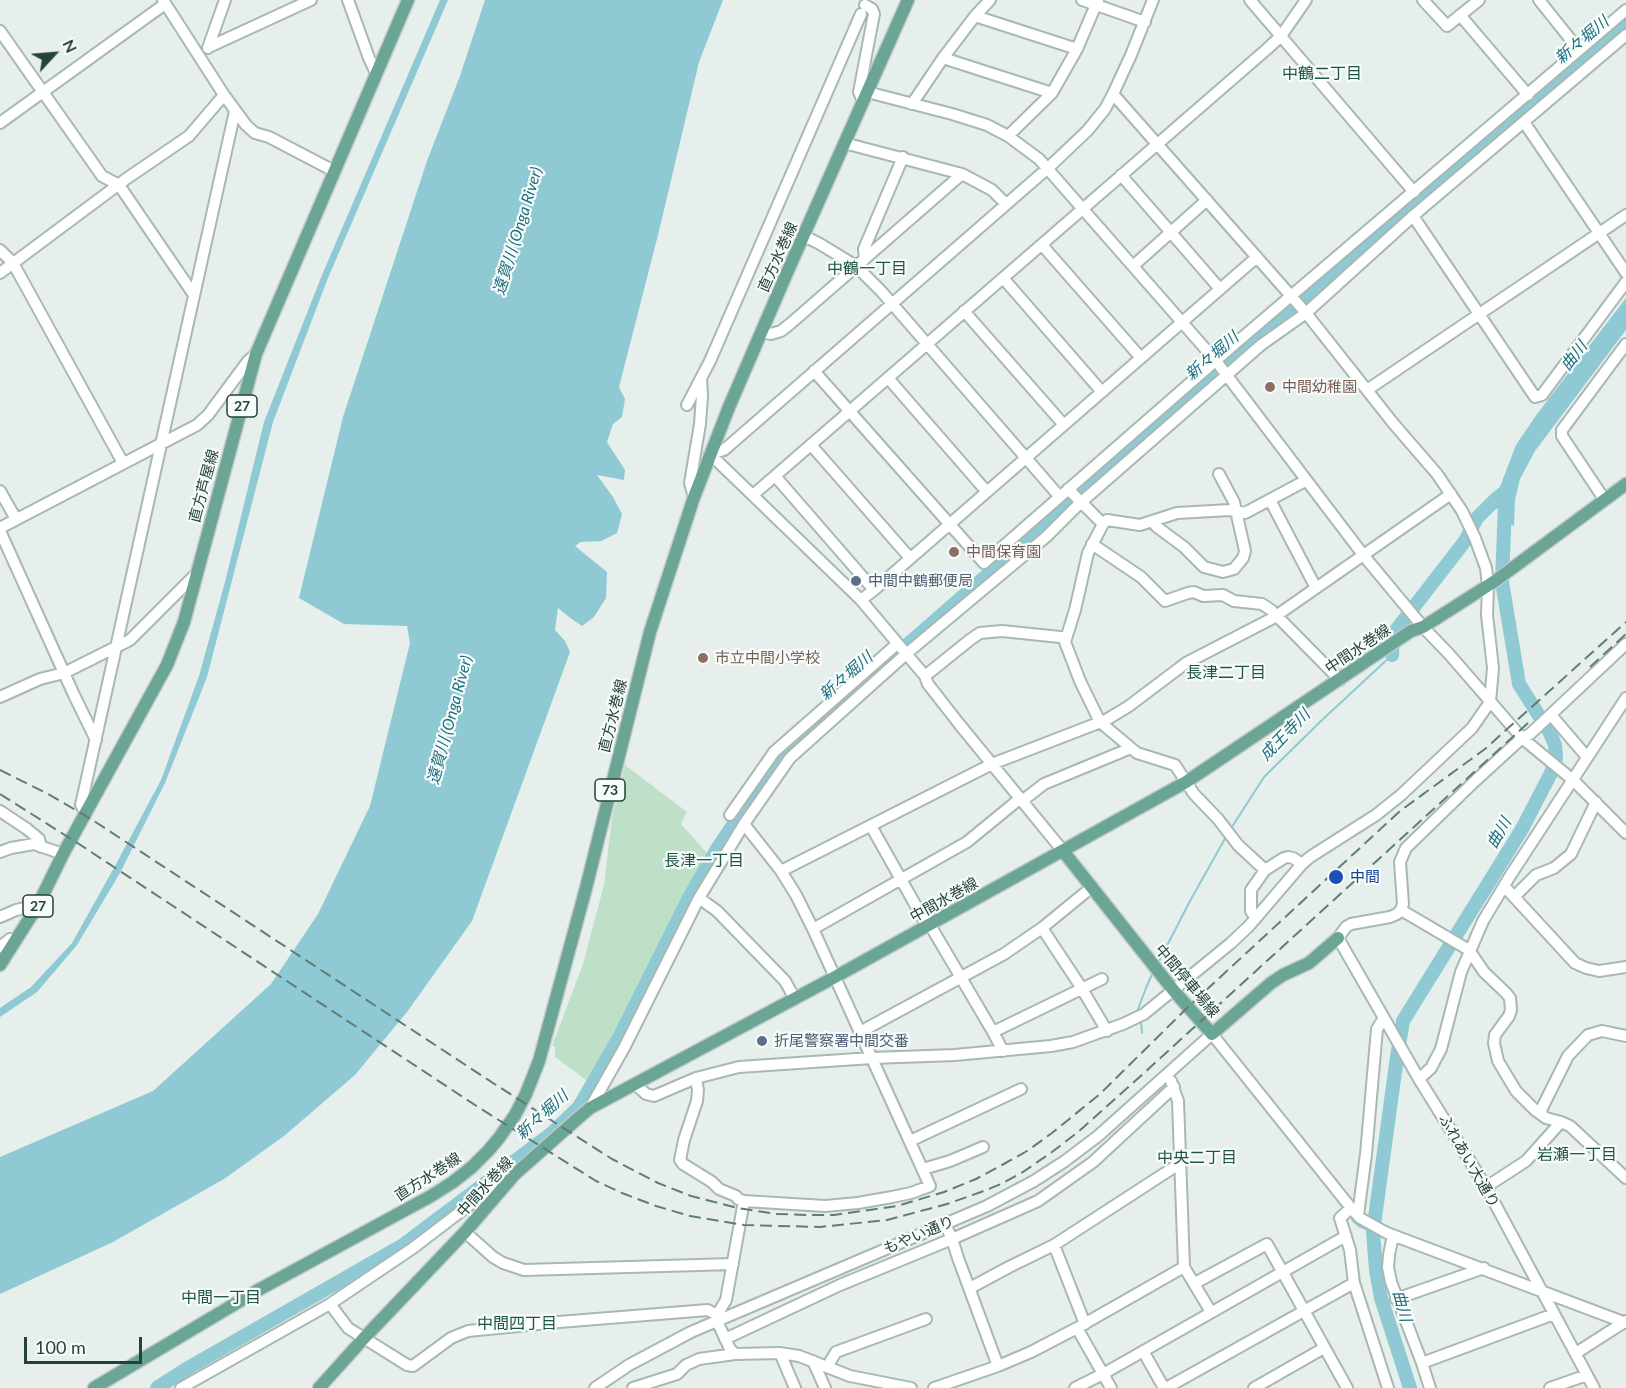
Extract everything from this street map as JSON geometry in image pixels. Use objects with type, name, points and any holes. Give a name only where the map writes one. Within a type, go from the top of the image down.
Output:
[{"type":"main road","name":"直方芦屋線","points":[[0,965],[38,905],[63,854],[167,665],[186,611],[256,354],[408,0]]},
{"type":"main road","name":"直方水巻線","points":[[94,1388],[301,1265],[446,1187],[480,1159],[515,1115],[539,1061],[586,888],[650,632],[694,497],[762,332],[908,0]]},
{"type":"main road","name":"中間水巻線","points":[[319,1388],[465,1232],[514,1175],[590,1108],[795,999],[1186,782],[1411,631],[1423,627],[1491,584],[1626,484]]},
{"type":"main road","name":"中間停車場線","points":[[1063,851],[1174,991],[1212,1034],[1271,983],[1310,963],[1338,938]]},
{"type":"street","points":[[203,63],[225,0]]},
{"type":"street","points":[[209,47],[311,0]]},
{"type":"street","points":[[348,0],[376,73]]},
{"type":"street","points":[[912,104],[943,58],[990,0]]},
{"type":"street","points":[[1082,0],[1097,2],[1145,22]]},
{"type":"street","points":[[710,454],[724,450],[1048,168],[1088,130],[1105,109],[1113,94],[1153,0]]},
{"type":"street","points":[[1250,0],[1414,192]]},
{"type":"street","points":[[753,495],[1281,36],[1306,0]]},
{"type":"street","points":[[1423,0],[1446,26],[1479,0]]},
{"type":"street","points":[[1539,0],[1579,50]]},
{"type":"street","points":[[0,123],[164,2],[246,125],[255,133],[269,137],[334,171]]},
{"type":"street","points":[[1008,136],[1053,93],[1077,49],[1097,2]]},
{"type":"street","points":[[687,405],[743,285],[863,9],[872,9],[874,14],[859,92],[861,98],[866,96],[912,104],[987,125],[1008,136],[1048,168],[1227,374],[1305,481],[1423,627],[1490,702],[1626,833]]},
{"type":"street","points":[[814,371],[984,563],[1626,10]]},
{"type":"street","points":[[1460,15],[1528,95]]},
{"type":"street","points":[[975,16],[1077,49]]},
{"type":"street","points":[[0,32],[102,176],[119,185],[194,296]]},
{"type":"street","points":[[730,815],[774,752],[1046,537],[1080,502],[1227,374],[1304,312],[1626,35]]},
{"type":"street","points":[[943,58],[1053,93]]},
{"type":"street","points":[[636,1085],[646,1094],[654,1096],[696,1078],[739,1067],[1003,1051],[1074,1042],[1107,1031],[1144,1014],[1231,943],[1256,918],[1302,864],[1319,850],[1376,815],[1401,795],[1472,728],[1490,702],[1493,668],[1487,615],[1491,584],[1475,538],[1462,511],[1437,474],[1304,312],[1113,94]]},
{"type":"street","points":[[0,273],[189,136],[224,95]]},
{"type":"street","points":[[86,813],[81,805],[235,111]]},
{"type":"street","points":[[1524,122],[1626,273]]},
{"type":"street","points":[[844,143],[962,174],[992,190],[1006,204]]},
{"type":"street","points":[[861,262],[864,249],[903,157]]},
{"type":"street","points":[[762,332],[771,334],[781,331],[962,174]]},
{"type":"street","points":[[1121,175],[1220,289]]},
{"type":"street","points":[[1133,266],[1207,200]]},
{"type":"street","points":[[1367,390],[1626,215]]},
{"type":"street","points":[[1413,216],[1535,397],[1542,395],[1626,282]]},
{"type":"street","points":[[804,236],[861,262],[891,304],[1025,458],[1080,502],[1103,524]]},
{"type":"street","points":[[1042,245],[1141,358]]},
{"type":"street","points":[[0,250],[13,263],[123,464]]},
{"type":"street","points":[[861,600],[1257,257]]},
{"type":"street","points":[[1003,278],[1102,392]]},
{"type":"street","points":[[964,311],[1064,425]]},
{"type":"street","points":[[1604,499],[1562,436],[1562,430],[1626,344]]},
{"type":"street","points":[[96,740],[0,530],[16,519],[197,425],[208,415],[248,361],[256,354]]},
{"type":"street","points":[[694,497],[690,483],[700,424],[701,378]]},
{"type":"street","points":[[888,378],[987,492]]},
{"type":"street","points":[[811,445],[910,558]]},
{"type":"street","points":[[710,454],[861,600],[925,676],[940,700],[1063,851]]},
{"type":"street","points":[[1152,521],[1204,567],[1229,572],[1234,569],[1239,565],[1245,551],[1234,502],[1219,474]]},
{"type":"street","points":[[775,476],[874,590]]},
{"type":"street","points":[[1265,870],[1238,845],[1218,819],[1194,794],[1175,765],[1137,753],[1100,722],[1080,681],[1065,638],[1075,610],[1085,563],[1092,544],[1107,520],[1140,525],[1177,513],[1236,511],[1245,513],[1305,481]]},
{"type":"street","points":[[0,491],[16,519]]},
{"type":"street","points":[[781,871],[992,765],[1106,720],[1129,706],[1185,663],[1273,618],[1450,494]]},
{"type":"street","points":[[1270,500],[1316,588]]},
{"type":"street","points":[[1092,544],[1142,577],[1165,601],[1194,592],[1203,596],[1223,596],[1234,601],[1262,604],[1276,615],[1340,680]]},
{"type":"street","points":[[0,697],[40,679],[64,673],[130,640],[195,575]]},
{"type":"street","points":[[167,602],[175,602],[183,606],[186,611]]},
{"type":"street","points":[[925,676],[980,633],[1002,631],[1065,638]]},
{"type":"street","points":[[1338,938],[1346,927],[1352,924],[1390,917],[1401,910],[1403,904],[1400,862],[1406,848],[1424,829],[1527,739],[1626,644]]},
{"type":"street","points":[[590,1108],[624,1048],[699,898],[744,824],[790,758],[902,649]]},
{"type":"street","points":[[1419,1079],[1431,1068],[1441,1048],[1464,948],[1626,698]]},
{"type":"street","points":[[1550,716],[1587,757]]},
{"type":"street","points":[[813,928],[967,842],[1017,801],[1022,801],[1044,784],[1131,747]]},
{"type":"street","points":[[1514,897],[1536,875],[1554,868],[1571,854],[1596,802]]},
{"type":"street","points":[[0,811],[39,839],[41,847]]},
{"type":"street","points":[[696,1078],[697,1101],[680,1160],[682,1164],[712,1182],[719,1189],[744,1201],[825,1206],[892,1197],[930,1186],[813,928],[781,871],[744,824]]},
{"type":"street","points":[[871,826],[925,922],[930,925],[1003,1051]]},
{"type":"street","points":[[0,852],[34,844],[63,854]]},
{"type":"street","points":[[1256,918],[1251,911],[1251,890],[1265,870],[1288,857],[1302,864]]},
{"type":"street","points":[[1504,886],[1575,963],[1599,971],[1626,967]]},
{"type":"street","points":[[860,1032],[1004,954],[1042,928],[1092,887]]},
{"type":"street","points":[[699,898],[717,911],[784,981],[795,999]]},
{"type":"street","points":[[0,904],[2,916],[38,905]]},
{"type":"street","points":[[1401,910],[1464,948],[1510,999],[1509,1016],[1495,1035],[1496,1051],[1516,1091],[1546,1118],[1570,1126],[1626,1178]]},
{"type":"street","points":[[1042,928],[1107,1031]]},
{"type":"street","name":"ふれあい大通り","points":[[1338,938],[1419,1079],[1486,1187],[1594,1388]]},
{"type":"street","points":[[0,947],[10,939]]},
{"type":"street","points":[[993,1032],[1102,979]]},
{"type":"street","points":[[1356,1213],[1366,1154],[1377,1029],[1384,1018]]},
{"type":"street","points":[[1541,1113],[1568,1056],[1588,1035],[1602,1031],[1626,1036]]},
{"type":"street","points":[[1212,1034],[1356,1213],[1390,1234],[1625,1322]]},
{"type":"street","name":"もやい通り","points":[[595,1388],[649,1354],[717,1318],[835,1271],[1012,1194],[1065,1161],[1098,1136],[1212,1034]]},
{"type":"street","points":[[1168,1073],[1178,1101],[1184,1267],[1211,1312]]},
{"type":"street","points":[[725,1339],[840,1285],[952,1239],[1048,1195],[1093,1162],[1174,1087]]},
{"type":"street","points":[[910,1141],[1021,1089]]},
{"type":"street","points":[[1486,1187],[1526,1161],[1561,1122]]},
{"type":"street","points":[[922,1169],[951,1161],[983,1147]]},
{"type":"street","points":[[970,1288],[1054,1245],[1179,1164]]},
{"type":"street","points":[[181,1388],[330,1304],[413,1248],[502,1180],[514,1175]]},
{"type":"street","points":[[717,1318],[726,1300],[744,1201]]},
{"type":"street","points":[[1356,1213],[1340,1218],[1350,1250],[1354,1283],[1388,1388]]},
{"type":"street","points":[[945,1224],[998,1366]]},
{"type":"street","points":[[465,1232],[498,1260],[524,1270],[733,1264]]},
{"type":"street","points":[[1390,1234],[1391,1282],[1430,1388]]},
{"type":"street","points":[[1075,1388],[1346,1236]]},
{"type":"street","points":[[1195,1283],[1267,1244],[1347,1388]]},
{"type":"street","points":[[1054,1245],[1081,1326],[1111,1388]]},
{"type":"street","points":[[934,1388],[956,1385],[1031,1352],[1184,1267]]},
{"type":"street","points":[[1396,1299],[1484,1268]]},
{"type":"street","points":[[835,1271],[840,1285]]},
{"type":"street","points":[[1143,1351],[1165,1388],[1354,1283]]},
{"type":"street","points":[[330,1304],[348,1328],[407,1365],[413,1366],[451,1338],[468,1331],[708,1310],[717,1318],[725,1339],[735,1354]]},
{"type":"street","points":[[1422,1363],[1554,1314]]},
{"type":"street","points":[[827,1367],[836,1352],[926,1319]]},
{"type":"street","points":[[1576,1353],[1625,1322]]},
{"type":"street","points":[[1254,1388],[1324,1348]]},
{"type":"street","points":[[633,1388],[677,1374],[686,1365],[699,1359],[735,1354],[780,1353],[813,1360],[850,1376],[911,1388]]},
{"type":"street","points":[[780,1353],[795,1388]]},
{"type":"street","points":[[813,1360],[825,1388]]},
{"type":"street","points":[[327,1388],[339,1367]]},
{"type":"street","points":[[1550,1388],[1587,1375]]},
{"type":"green space","points":[[625,765],[687,812],[681,824],[707,853],[655,964],[589,1082],[555,1057],[555,1046],[552,1046],[583,964],[604,885],[612,817]]},
{"type":"water","points":[[440,0],[448,0],[328,278],[273,422],[207,677],[165,783],[120,873],[77,945],[37,992],[0,1017],[0,1008],[31,987],[72,943],[161,780],[199,676],[225,582],[264,422],[322,275]]},
{"type":"water","name":"遠賀川 (Onga River)","points":[[485,0],[723,0],[699,62],[619,387],[625,399],[622,417],[613,424],[607,442],[625,470],[624,480],[597,475],[622,514],[617,533],[601,541],[581,542],[575,546],[607,572],[606,598],[594,617],[582,626],[558,608],[555,630],[565,641],[570,652],[472,921],[407,1012],[355,1075],[284,1136],[224,1179],[113,1242],[0,1294],[0,1157],[153,1091],[271,984],[318,914],[370,806],[410,643],[407,626],[344,624],[299,598],[343,417],[427,161],[460,76]]},
{"type":"water","points":[[1626,298],[1626,330],[1535,451],[1520,479],[1515,500],[1514,526],[1500,519],[1501,510],[1495,508],[1498,492],[1516,445]]},
{"type":"waterway","name":"新々堀川","points":[[157,1388],[403,1245],[552,1133],[579,1107],[620,1036],[689,898],[717,849],[780,756],[1253,343],[1626,25]]},
{"type":"waterway","name":"成王寺川","points":[[1392,655],[1393,634],[1465,541],[1477,518],[1505,492]]},
{"type":"waterway","name":"曲川","points":[[1410,1388],[1381,1298],[1373,1232],[1403,1021],[1522,829],[1551,773],[1556,758],[1555,745],[1550,733],[1519,684],[1502,582],[1505,504]]},
{"type":"waterway","name":"成王寺川","points":[[1230,830],[1264,777],[1392,655]]},
{"type":"waterway","name":"成王寺川","points":[[1157,965],[1227,835]]},
{"type":"waterway","name":"成王寺川","points":[[1139,1011],[1153,972]]},
{"type":"waterway","name":"成王寺川","points":[[1141,1020],[1142,1033]]},
{"type":"waterway","points":[[1352,1220],[1373,1232]]},
{"type":"railway","points":[[0,770],[91,819],[612,1159],[658,1183],[691,1196],[738,1208],[776,1214],[834,1215],[897,1206],[944,1192],[1002,1165],[1052,1133],[1100,1094],[1189,1006],[1400,811],[1485,749],[1626,622]]},
{"type":"railway","points":[[1590,667],[1626,634]]},
{"type":"railway","points":[[0,794],[478,1107],[596,1181],[656,1206],[690,1216],[744,1225],[820,1227],[887,1220],[947,1204],[1001,1184],[1052,1152],[1144,1073],[1528,723]]},
{"type":"place","name":"中間幼稚園","points":[[1270,387]]},
{"type":"place","name":"中間保育園","points":[[954,552]]},
{"type":"place","name":"中間中鶴郵便局","points":[[856,581]]},
{"type":"place","name":"市立中間小学校","points":[[703,658]]},
{"type":"place","name":"中間","points":[[1336,877]]},
{"type":"place","name":"折尾警察署中間交番","points":[[762,1041]]},
{"type":"district","name":"中鶴二丁目","points":[[1322,74]]},
{"type":"district","name":"中鶴一丁目","points":[[867,269]]},
{"type":"district","name":"長津二丁目","points":[[1226,673]]},
{"type":"district","name":"長津一丁目","points":[[704,861]]},
{"type":"district","name":"岩瀬一丁目","points":[[1577,1155]]},
{"type":"district","name":"中央二丁目","points":[[1197,1158]]},
{"type":"district","name":"中間一丁目","points":[[221,1298]]},
{"type":"district","name":"中間四丁目","points":[[517,1324]]}]
